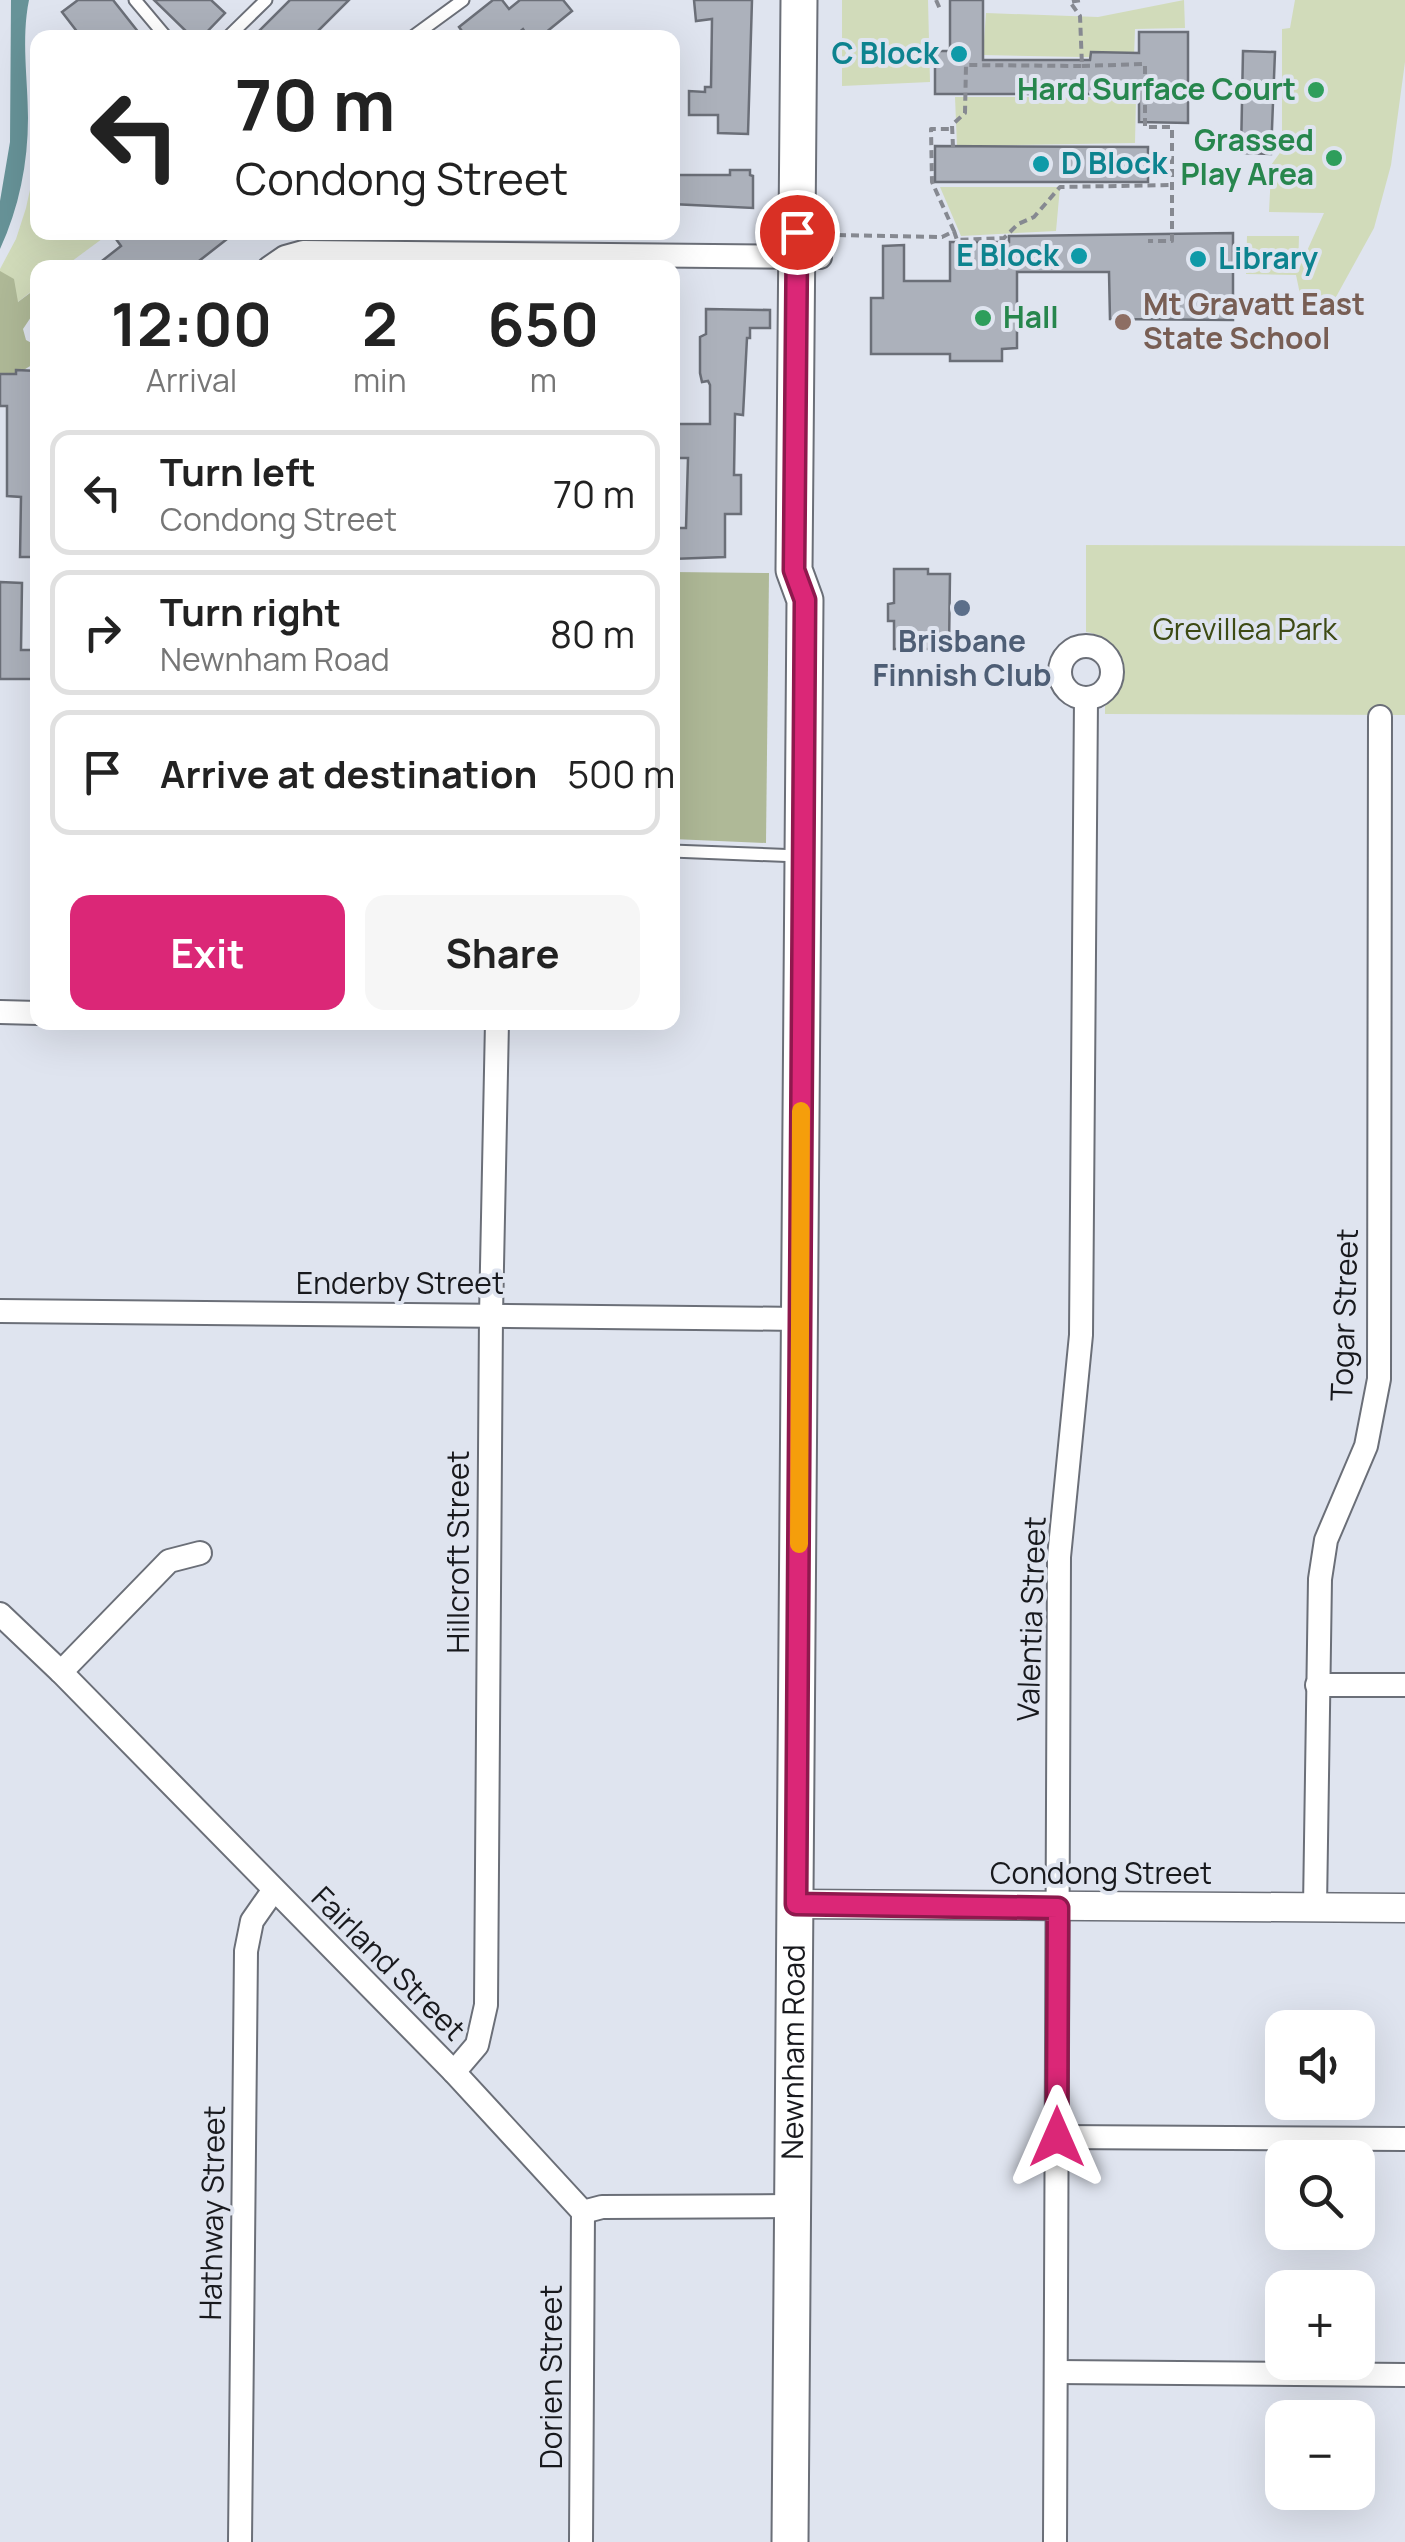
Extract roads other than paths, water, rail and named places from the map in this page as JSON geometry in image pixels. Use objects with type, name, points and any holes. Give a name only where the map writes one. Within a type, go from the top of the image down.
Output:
[{"type":"main road","name":"Newnham Road","points":[[799,0],[818,249]]},
{"type":"main road","name":"Newnham Road","points":[[790,2542],[805,600],[818,570],[823,0]]},
{"type":"street","points":[[279,260],[303,252],[818,249]]},
{"type":"street","name":"Valentia Street","points":[[1055,2542],[1059,1557],[1082,1335],[1086,698]]},
{"type":"street","name":"Togar Street","points":[[1316,1906],[1320,1579],[1326,1540],[1366,1446],[1378,1378],[1380,716]]},
{"type":"street","points":[[0,1012],[30,1012]]},
{"type":"street","name":"Hillcroft Street","points":[[454,2072],[477,2045],[486,2006],[497,1030]]},
{"type":"street","name":"Enderby Street","points":[[0,1311],[800,1319]]},
{"type":"street","points":[[61,1672],[168,1561],[200,1553]]},
{"type":"street","name":"Fairland Street","points":[[0,1614],[454,2072],[584,2212]]},
{"type":"street","points":[[1317,1684],[1405,1685]]},
{"type":"street","name":"Hathway Street","points":[[240,2542],[246,1951],[252,1921],[273,1891]]},
{"type":"street","name":"Condong Street","points":[[796,1904],[1405,1908]]},
{"type":"street","points":[[1057,2137],[1405,2139]]},
{"type":"street","points":[[584,2212],[602,2207],[792,2206]]},
{"type":"street","name":"Dorien Street","points":[[581,2542],[584,2212]]},
{"type":"street","points":[[1056,2372],[1405,2375]]},
{"type":"lane","points":[[135,0],[160,30]]},
{"type":"lane","points":[[235,30],[266,0]]},
{"type":"lane","points":[[421,30],[457,2]]},
{"type":"lane","points":[[680,851],[803,856]]},
{"type":"water","points":[[11,0],[29,0],[25,44],[28,135],[17,201],[0,249],[0,201],[10,142]]},
{"type":"place","name":"C Block","points":[[959,54]]},
{"type":"place","name":"Hard Surface Court","points":[[1316,90]]},
{"type":"place","name":"Grassed Play Area","points":[[1334,158]]},
{"type":"place","name":"D Block","points":[[1041,164]]},
{"type":"place","name":"E Block","points":[[1079,256]]},
{"type":"place","name":"Library","points":[[1198,259]]},
{"type":"place","name":"Hall","points":[[983,318]]},
{"type":"place","name":"Mt Gravatt East State School","points":[[1123,322]]},
{"type":"place","name":"Brisbane Finnish Club","points":[[962,608]]},
{"type":"park label","name":"Grevillea Park","points":[[1245,630]]}]
